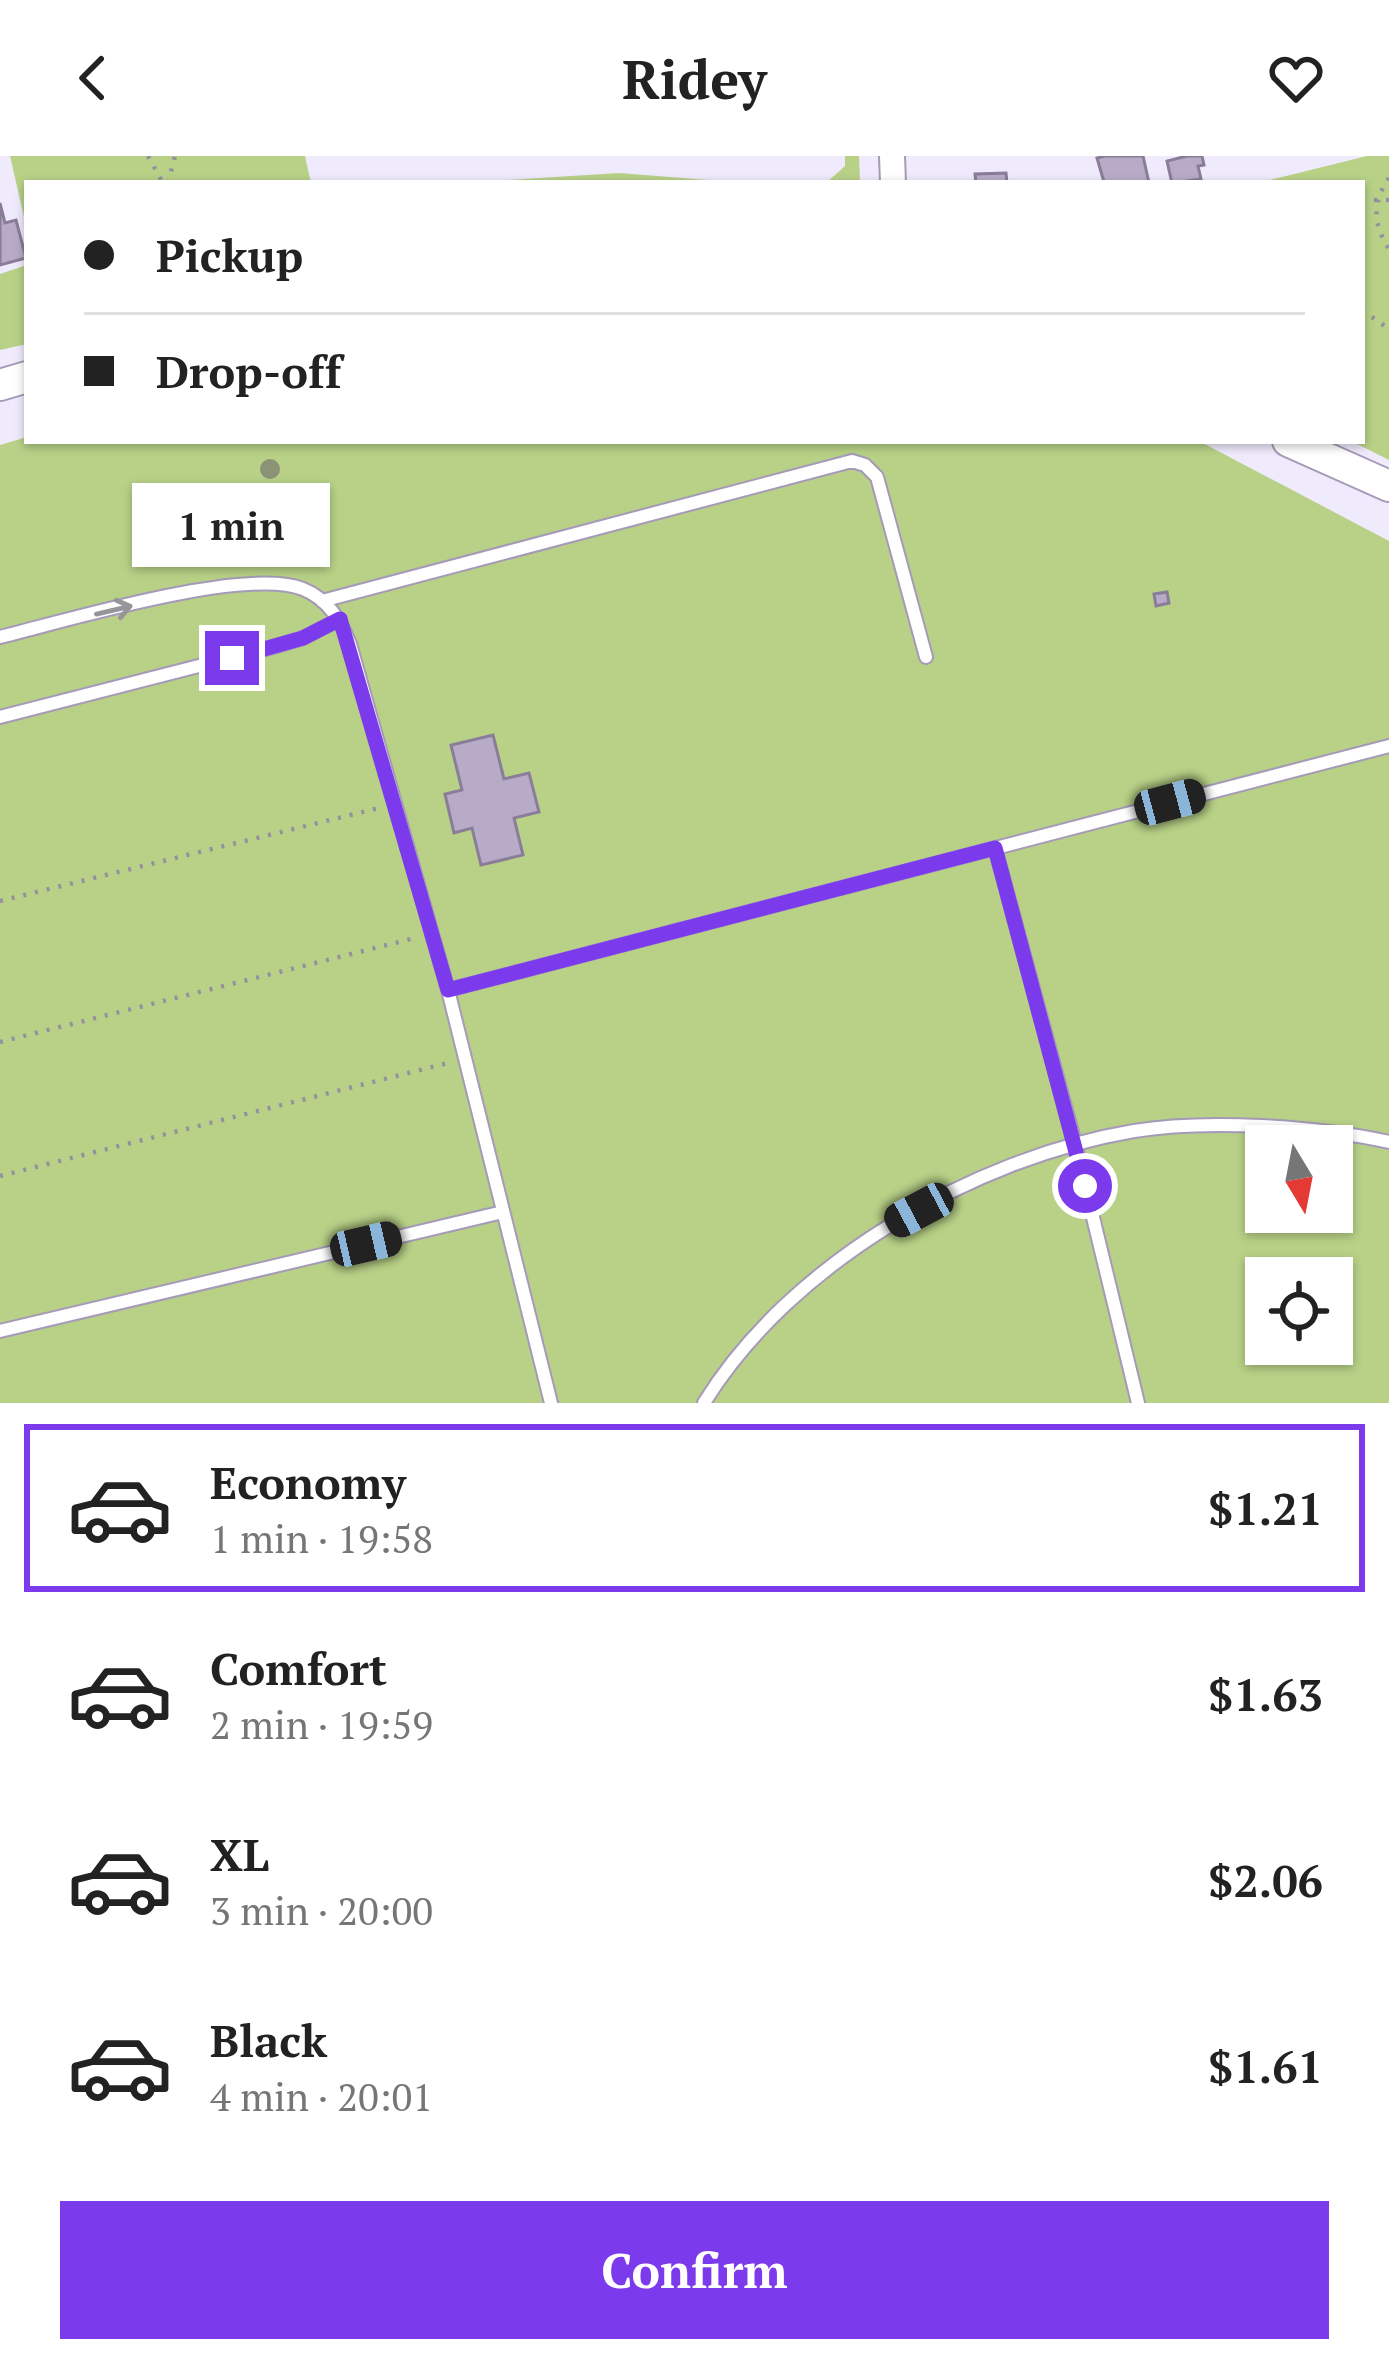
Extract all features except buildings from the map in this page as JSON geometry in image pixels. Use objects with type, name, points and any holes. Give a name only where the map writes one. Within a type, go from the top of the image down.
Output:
[{"type":"street","points":[[1295,444],[1389,486]]},
{"type":"lane","points":[[322,601],[852,461],[865,465],[877,477],[926,657]]},
{"type":"lane","points":[[0,637],[200,590],[262,581],[303,589],[340,619],[448,990],[551,1403]]},
{"type":"lane","points":[[0,717],[273,647],[340,619]]},
{"type":"lane","points":[[448,990],[1389,746]]},
{"type":"lane","points":[[995,848],[1075,1143],[1138,1403]]},
{"type":"lane","points":[[704,1403],[770,1318],[885,1228],[1006,1166],[1075,1143],[1138,1130],[1200,1126],[1324,1132],[1389,1142]]},
{"type":"lane","points":[[0,1331],[503,1212]]},
{"type":"path","points":[[1389,178],[1378,199],[1376,222],[1389,249]]},
{"type":"path","points":[[1365,201],[1389,200]]},
{"type":"path","points":[[0,901],[397,803]]},
{"type":"path","points":[[0,1042],[432,934]]},
{"type":"path","points":[[0,1176],[465,1059]]},
{"type":"green space","points":[[10,156],[305,156],[310,180],[24,180],[24,217]]},
{"type":"green space","points":[[845,156],[859,156],[860,180],[829,180],[845,166]]},
{"type":"green space","points":[[1367,156],[1389,156],[1389,460],[1357,444],[1365,444],[1365,180],[1270,180]]},
{"type":"green space","points":[[619,173],[708,180],[510,180]]},
{"type":"green space","points":[[24,266],[24,345],[0,350],[0,274]]},
{"type":"green space","points":[[24,438],[24,444],[1205,444],[1389,541],[1389,1403],[0,1403],[0,445]]},
{"type":"route","points":[[232,658],[303,638],[340,619],[448,990],[995,848],[1085,1186]]}]
